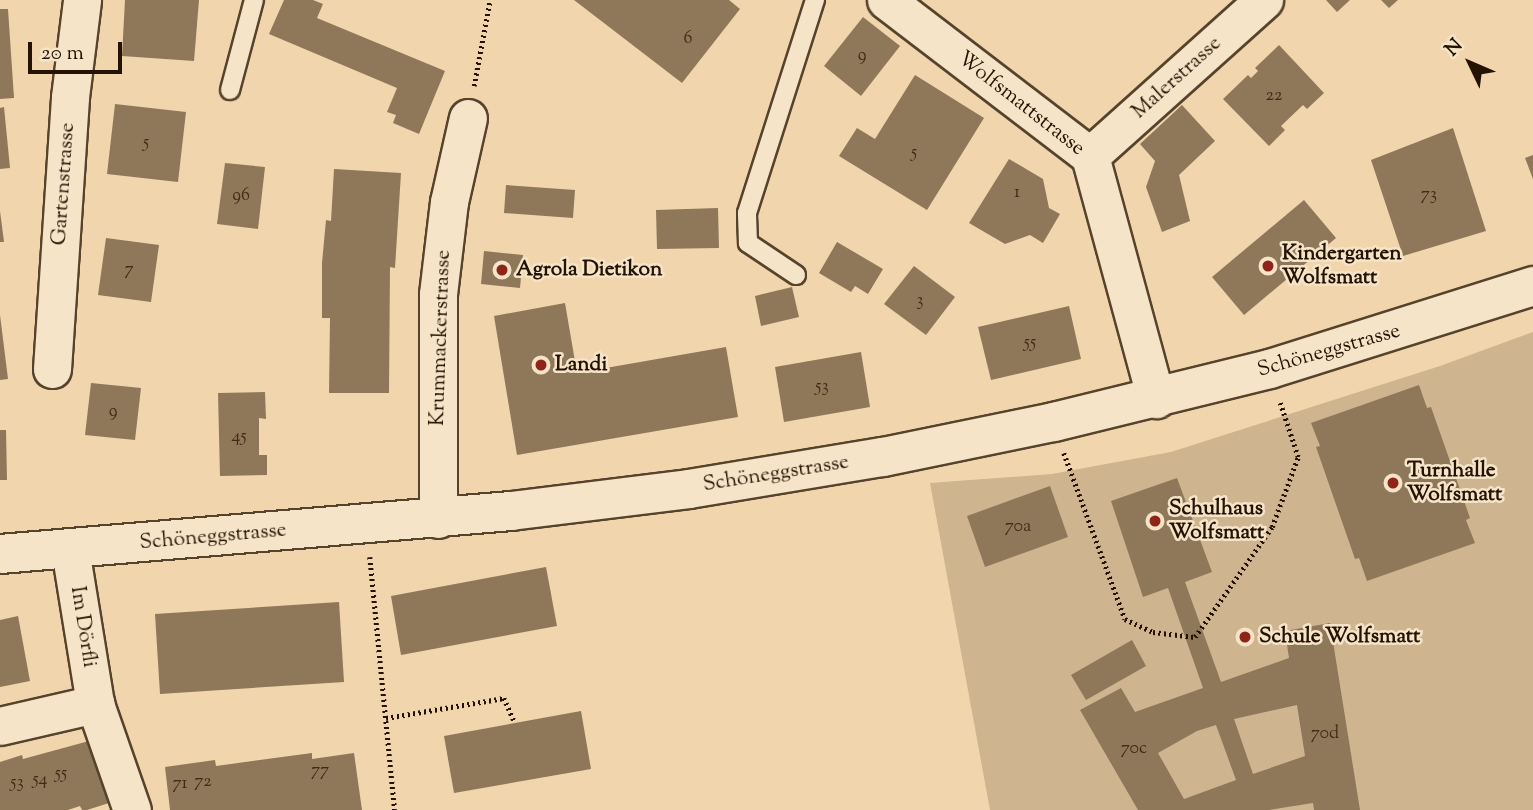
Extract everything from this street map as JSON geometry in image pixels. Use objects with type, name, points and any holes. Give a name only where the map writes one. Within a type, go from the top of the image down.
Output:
[{"type":"street","name":"Gartenstrasse","points":[[52,369],[71,97],[82,0]]},
{"type":"street","name":"Wolfsmattstrasse","points":[[886,0],[1090,156],[1156,399]]},
{"type":"street","name":"Malerstrasse","points":[[1090,156],[1264,0]]},
{"type":"street","name":"Krummackerstrasse","points":[[438,519],[438,294],[449,202],[468,118]]},
{"type":"street","name":"Schöneggstrasse","points":[[0,554],[438,519],[688,489],[883,457],[1156,399],[1270,369],[1533,286]]},
{"type":"street","name":"Im Dörfli","points":[[70,549],[95,704],[132,810]]},
{"type":"street","points":[[0,726],[95,704]]},
{"type":"lane","points":[[230,90],[254,0]]},
{"type":"lane","points":[[796,275],[748,243],[747,213],[815,0]]},
{"type":"path","points":[[468,118],[490,0]]},
{"type":"path","points":[[1054,422],[1125,619],[1153,632],[1195,637],[1272,527],[1298,457],[1270,369]]},
{"type":"path","points":[[367,524],[395,810]]},
{"type":"path","points":[[386,718],[504,698],[515,723]]},
{"type":"shaded area","name":"Schule Wolfsmatt","points":[[1533,332],[1533,810],[990,810],[930,483],[1052,474],[1171,452],[1440,366]]},
{"type":"building","points":[[125,0],[199,0],[194,61],[122,56]]},
{"type":"building","points":[[284,0],[313,0],[323,4],[317,18],[445,71],[419,134],[393,123],[396,115],[387,112],[397,88],[269,34]]},
{"type":"building","points":[[574,0],[729,0],[740,9],[682,83]]},
{"type":"building","points":[[1326,0],[1350,0],[1337,12]]},
{"type":"building","points":[[1381,0],[1398,0],[1389,8]]},
{"type":"building","points":[[0,9],[8,9],[14,98],[0,99]]},
{"type":"building","points":[[863,17],[900,46],[861,96],[824,66]]},
{"type":"building","points":[[1279,45],[1324,93],[1307,109],[1303,105],[1281,126],[1285,130],[1269,146],[1223,99],[1248,75],[1251,78],[1258,71],[1255,68]]},
{"type":"building","points":[[915,75],[984,118],[927,210],[839,156],[857,128],[875,139]]},
{"type":"building","points":[[115,104],[186,112],[178,182],[107,174]]},
{"type":"building","points":[[1182,105],[1215,141],[1179,175],[1190,221],[1162,232],[1146,187],[1155,161],[1140,144]]},
{"type":"building","points":[[4,107],[10,168],[0,169],[0,108]]},
{"type":"building","points":[[1453,128],[1486,231],[1403,256],[1371,160]]},
{"type":"building","points":[[1533,155],[1533,179],[1525,158]]},
{"type":"building","points":[[1009,159],[1043,179],[1049,208],[1060,214],[1043,243],[1030,235],[1005,244],[969,223]]},
{"type":"building","points":[[225,163],[265,167],[258,229],[217,224]]},
{"type":"building","points":[[334,169],[401,173],[395,268],[390,267],[389,393],[329,393],[330,318],[322,318],[322,263],[326,220],[331,221]]},
{"type":"building","points":[[506,185],[575,190],[573,218],[504,213]]},
{"type":"building","points":[[1304,200],[1336,238],[1244,315],[1212,277]]},
{"type":"building","points":[[718,208],[719,248],[657,249],[656,210]]},
{"type":"building","points":[[0,211],[4,242],[0,242]]},
{"type":"building","points":[[106,238],[159,245],[151,302],[98,295]]},
{"type":"building","points":[[837,242],[883,269],[868,294],[855,286],[851,292],[819,273]]},
{"type":"building","name":"Agrola Dietikon","points":[[484,251],[523,255],[520,288],[481,284]]},
{"type":"building","points":[[914,266],[955,297],[926,335],[884,304]]},
{"type":"building","points":[[792,287],[799,317],[761,326],[755,296]]},
{"type":"building","points":[[565,303],[577,373],[726,347],[738,417],[517,455],[494,316]]},
{"type":"building","points":[[1069,306],[1081,359],[991,380],[978,327]]},
{"type":"building","points":[[0,315],[8,379],[0,380]]},
{"type":"building","points":[[861,352],[870,407],[784,422],[775,367]]},
{"type":"building","points":[[91,383],[141,388],[135,440],[85,435]]},
{"type":"building","name":"Turnhalle Wolfsmatt","points":[[1419,385],[1427,408],[1431,407],[1470,518],[1466,520],[1475,543],[1367,581],[1359,558],[1355,559],[1316,447],[1320,446],[1311,423]]},
{"type":"building","points":[[265,392],[266,419],[259,418],[259,455],[267,455],[267,475],[220,476],[218,393]]},
{"type":"building","points":[[0,430],[6,430],[7,480],[0,480]]},
{"type":"building","points":[[1177,478],[1212,572],[1185,582],[1221,682],[1289,658],[1285,631],[1330,623],[1360,810],[1314,810],[1313,803],[1269,810],[1138,810],[1080,710],[1121,688],[1135,712],[1203,688],[1168,588],[1143,597],[1111,501]],"holes":[[[1297,705],[1305,756],[1253,774],[1234,719]],[[1216,725],[1236,780],[1184,799],[1158,753],[1197,731]]]},
{"type":"building","points":[[1050,486],[1068,537],[985,567],[967,516]]},
{"type":"building","points":[[546,567],[557,626],[401,655],[391,596]]},
{"type":"building","points":[[339,602],[344,682],[160,694],[155,614]]},
{"type":"building","points":[[18,616],[30,681],[0,687],[0,620]]},
{"type":"building","points":[[1132,640],[1146,666],[1086,700],[1071,675]]},
{"type":"building","points":[[581,711],[591,769],[454,793],[444,736]]},
{"type":"building","points":[[89,741],[109,803],[87,810],[82,810],[80,806],[68,810],[0,810],[0,762],[22,755],[23,759]]},
{"type":"building","points":[[312,753],[312,759],[354,753],[362,810],[170,810],[165,767],[215,760],[216,766]]},
{"type":"place","name":"Kindergarten Wolfsmatt","points":[[1268,266]]},
{"type":"place","name":"Agrola Dietikon","points":[[502,270]]},
{"type":"place","name":"Landi","points":[[541,365]]},
{"type":"place","name":"Turnhalle Wolfsmatt","points":[[1393,483]]},
{"type":"place","name":"Schulhaus Wolfsmatt","points":[[1155,521]]},
{"type":"place","name":"Schule Wolfsmatt","points":[[1245,637]]}]
